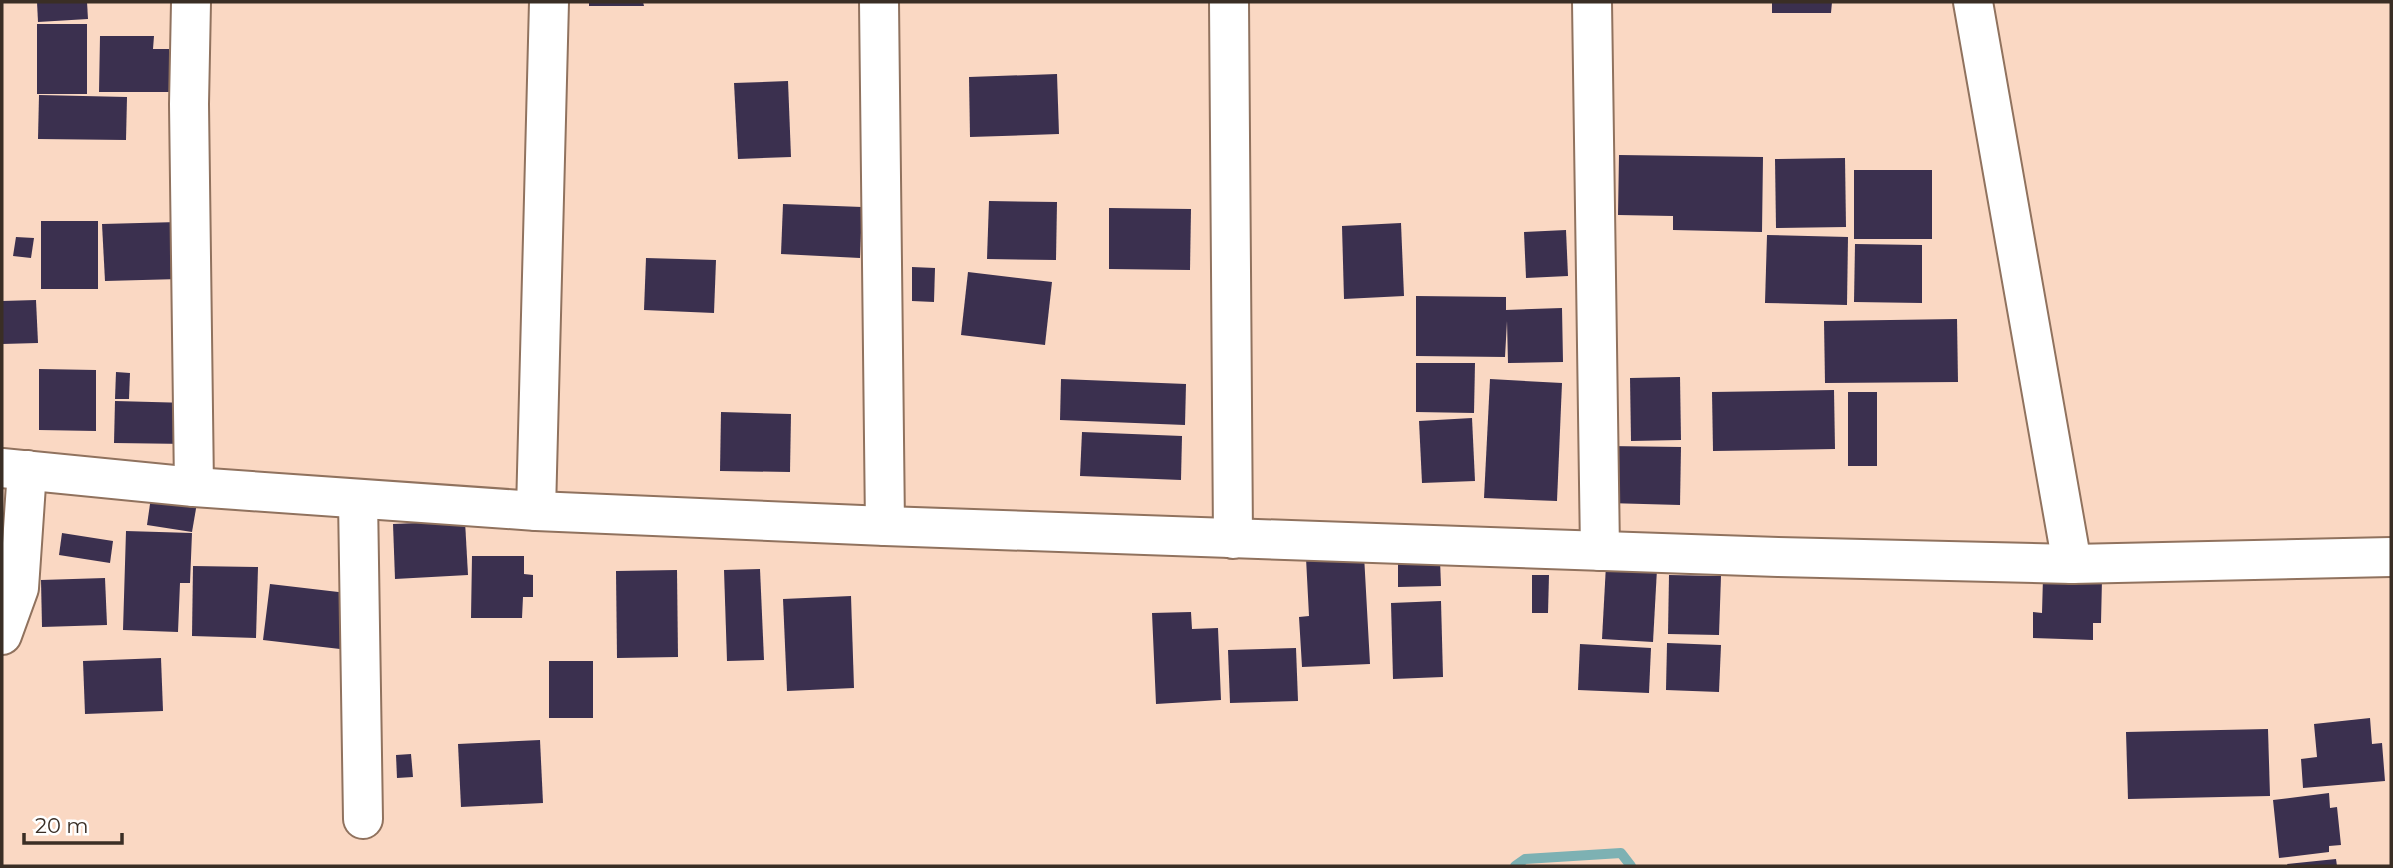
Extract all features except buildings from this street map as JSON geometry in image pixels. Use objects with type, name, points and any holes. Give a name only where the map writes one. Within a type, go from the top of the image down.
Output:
[{"type":"street","points":[[191,2],[189,104],[194,487]]},
{"type":"street","points":[[536,511],[549,2]]},
{"type":"street","points":[[879,2],[885,526]]},
{"type":"street","points":[[1229,2],[1233,539]]},
{"type":"street","points":[[1592,2],[1600,551]]},
{"type":"street","points":[[1972,2],[2072,564]]},
{"type":"street","points":[[2,635],[19,588],[14,469],[194,487],[536,511],[1233,539],[2072,564],[2391,557]]},
{"type":"street","points":[[358,499],[363,819]]},
{"type":"waterway","points":[[1515,866],[1525,859],[1621,853],[1631,866]]}]
